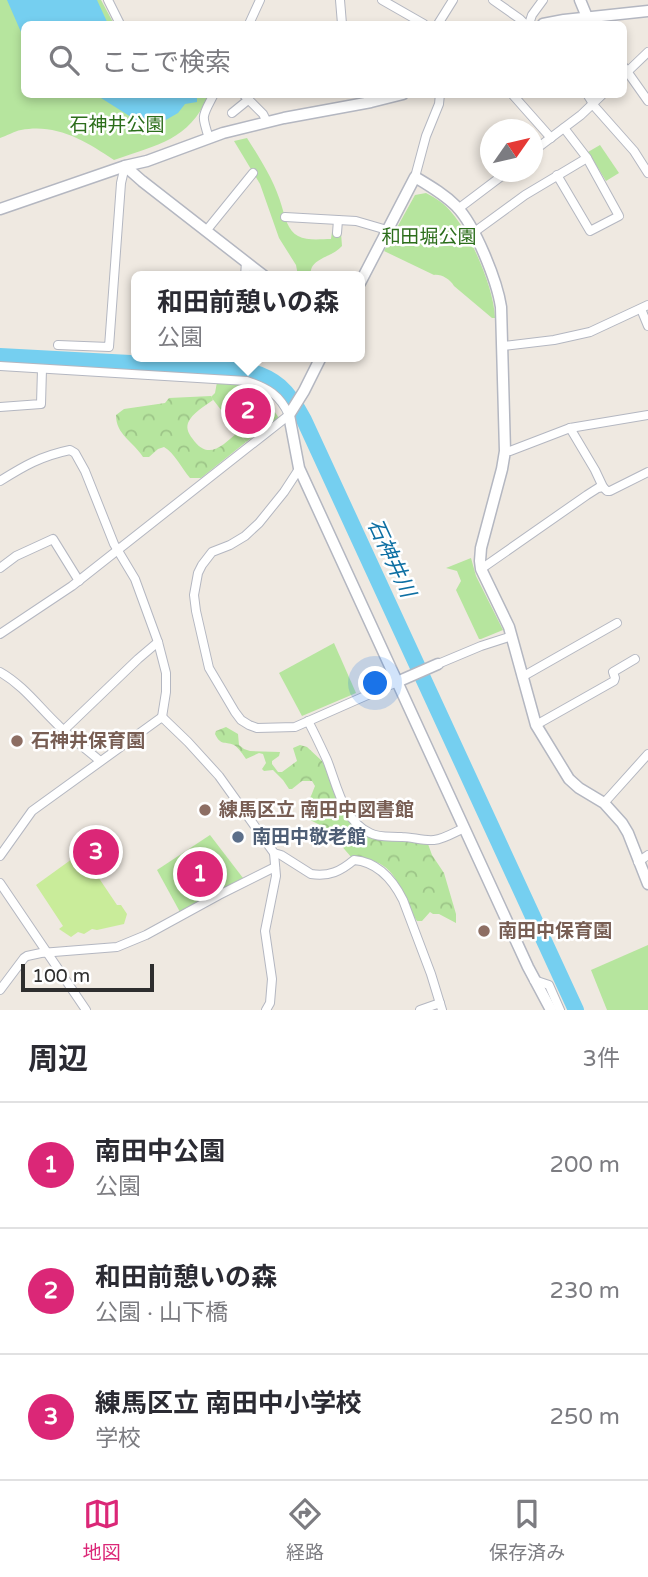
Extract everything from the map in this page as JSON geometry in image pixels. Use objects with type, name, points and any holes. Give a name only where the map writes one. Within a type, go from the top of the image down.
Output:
[{"type":"street","points":[[108,0],[118,21]]},
{"type":"street","points":[[250,21],[260,0]]},
{"type":"street","points":[[340,0],[342,21]]},
{"type":"street","points":[[382,0],[419,21]]},
{"type":"street","points":[[440,21],[453,0]]},
{"type":"street","points":[[493,0],[523,21]]},
{"type":"street","points":[[529,21],[543,0]]},
{"type":"street","points":[[580,0],[589,21],[647,6]]},
{"type":"street","points":[[627,70],[648,52]]},
{"type":"street","points":[[627,75],[648,101]]},
{"type":"street","points":[[209,138],[203,118],[212,98]]},
{"type":"street","points":[[232,113],[244,98]]},
{"type":"street","points":[[246,98],[263,114],[267,122]]},
{"type":"street","points":[[0,209],[209,138],[370,98]]},
{"type":"street","points":[[365,273],[415,177],[440,98]]},
{"type":"street","points":[[516,98],[551,138]]},
{"type":"street","points":[[590,98],[634,151],[648,173]]},
{"type":"street","points":[[543,144],[599,98]]},
{"type":"street","points":[[557,175],[590,231],[620,215],[587,158],[564,128]]},
{"type":"street","points":[[473,233],[525,195],[587,158]]},
{"type":"street","points":[[125,166],[258,271]]},
{"type":"street","points":[[58,345],[110,347],[121,183],[125,166]]},
{"type":"street","points":[[206,231],[253,173]]},
{"type":"street","points":[[415,177],[444,195],[458,209],[473,233],[499,293],[505,451],[481,548],[481,569],[509,627],[536,725],[569,779],[604,803],[616,815],[625,828],[648,884]]},
{"type":"street","points":[[458,209],[494,182]]},
{"type":"street","points":[[285,217],[356,222],[387,230]]},
{"type":"street","points":[[337,233],[338,220]]},
{"type":"street","points":[[245,271],[246,262]]},
{"type":"street","points":[[503,346],[554,340],[590,332],[645,307],[648,326]]},
{"type":"street","points":[[0,634],[79,581],[290,414],[318,362]]},
{"type":"street","points":[[0,366],[247,381],[264,387],[284,403],[290,414],[299,469],[534,980],[551,1010]]},
{"type":"street","points":[[0,407],[41,404],[43,369]]},
{"type":"street","points":[[505,451],[570,428],[648,415]]},
{"type":"street","points":[[570,428],[607,491],[648,472]]},
{"type":"street","points":[[0,481],[35,460],[70,450],[75,453],[85,471],[108,532],[135,579],[158,642],[166,673],[162,717],[32,811],[0,856]]},
{"type":"street","points":[[299,469],[259,523],[230,545],[212,552],[198,573],[194,595],[209,667],[241,720],[257,728],[295,727],[438,664],[512,636]]},
{"type":"street","points":[[481,569],[569,506],[603,487]]},
{"type":"street","points":[[0,568],[16,556],[53,539],[79,581]]},
{"type":"street","points":[[522,677],[617,623]]},
{"type":"street","points":[[64,730],[158,642]]},
{"type":"street","points":[[536,725],[614,681],[613,672],[635,659]]},
{"type":"street","points":[[0,672],[23,689],[100,761]]},
{"type":"street","points":[[162,717],[219,776],[274,853],[276,876],[265,930],[272,979],[271,1008]]},
{"type":"street","points":[[308,721],[321,746],[342,801],[359,827],[378,836],[428,840],[438,840],[464,828]]},
{"type":"street","points":[[604,803],[648,754]]},
{"type":"street","points":[[274,853],[316,875],[336,873],[354,860],[373,864],[382,871],[404,900],[441,1006],[420,1010]]},
{"type":"street","points":[[638,862],[648,855]]},
{"type":"street","points":[[0,990],[25,957],[117,947],[146,935],[275,867]]},
{"type":"street","points":[[0,883],[86,1010]]},
{"type":"street","points":[[534,980],[549,985],[561,1010]]},
{"type":"green space","name":"石神井公園","points":[[0,0],[101,0],[112,21],[21,21],[21,98],[207,98],[182,132],[158,145],[114,160],[93,146],[58,131],[34,128],[16,131],[0,138]]},
{"type":"green space","points":[[247,138],[272,180],[287,223],[295,234],[306,239],[331,239],[332,232],[341,233],[342,246],[313,265],[311,271],[297,271],[279,238],[260,184],[234,141]]},
{"type":"green space","points":[[600,145],[619,173],[606,181],[588,152]]},
{"type":"green space","name":"和田堀公園","points":[[426,193],[446,207],[467,234],[491,292],[495,318],[450,281],[384,251],[415,195]]},
{"type":"green space","points":[[217,382],[246,386],[266,394],[272,398],[269,404],[279,418],[246,442],[211,397],[215,393]]},
{"type":"green space","points":[[211,396],[213,400],[188,423],[192,438],[204,449],[210,450],[221,446],[238,432],[246,442],[201,478],[190,478],[164,447],[149,457],[143,457],[122,433],[117,422],[116,415],[124,409],[165,403],[169,398]]},
{"type":"green space","points":[[471,558],[476,576],[503,630],[481,639],[456,590],[461,581],[457,571],[446,568]]},
{"type":"green space","points":[[334,643],[356,693],[302,716],[279,673]]},
{"type":"green space","points":[[226,727],[238,734],[239,745],[244,749],[280,752],[272,761],[278,772],[297,761],[293,748],[300,745],[307,747],[322,761],[359,830],[428,844],[444,873],[456,914],[456,923],[430,912],[422,921],[417,921],[395,877],[388,869],[367,859],[352,858],[326,828],[300,815],[315,786],[312,781],[302,781],[289,789],[273,770],[262,769],[266,763],[263,754],[246,759],[234,745],[219,740],[216,731]]},
{"type":"green space","points":[[210,835],[243,878],[180,912],[157,870]]},
{"type":"green space","points":[[72,859],[76,864],[86,859],[117,905],[121,905],[127,914],[124,924],[92,929],[84,934],[78,932],[71,937],[59,929],[63,926],[36,885]]},
{"type":"green space","points":[[648,945],[648,1010],[607,1010],[591,970]]},
{"type":"water","points":[[7,0],[97,0],[107,21],[21,21],[21,32]]},
{"type":"water","points":[[101,98],[197,98],[197,102],[185,104],[178,113],[150,129]]},
{"type":"waterway","name":"石神井川","points":[[0,356],[242,369],[264,376],[280,386],[304,420],[576,1010]]},
{"type":"place","name":"和田前憩いの森","points":[[248,411]]},
{"type":"place","name":"石神井保育園","points":[[17,741]]},
{"type":"place","name":"練馬区立 南田中図書館","points":[[205,810]]},
{"type":"place","name":"南田中敬老館","points":[[238,837]]},
{"type":"place","name":"練馬区立 南田中小学校","points":[[96,852]]},
{"type":"place","name":"南田中公園","points":[[200,874]]},
{"type":"place","name":"南田中保育園","points":[[484,931]]}]
